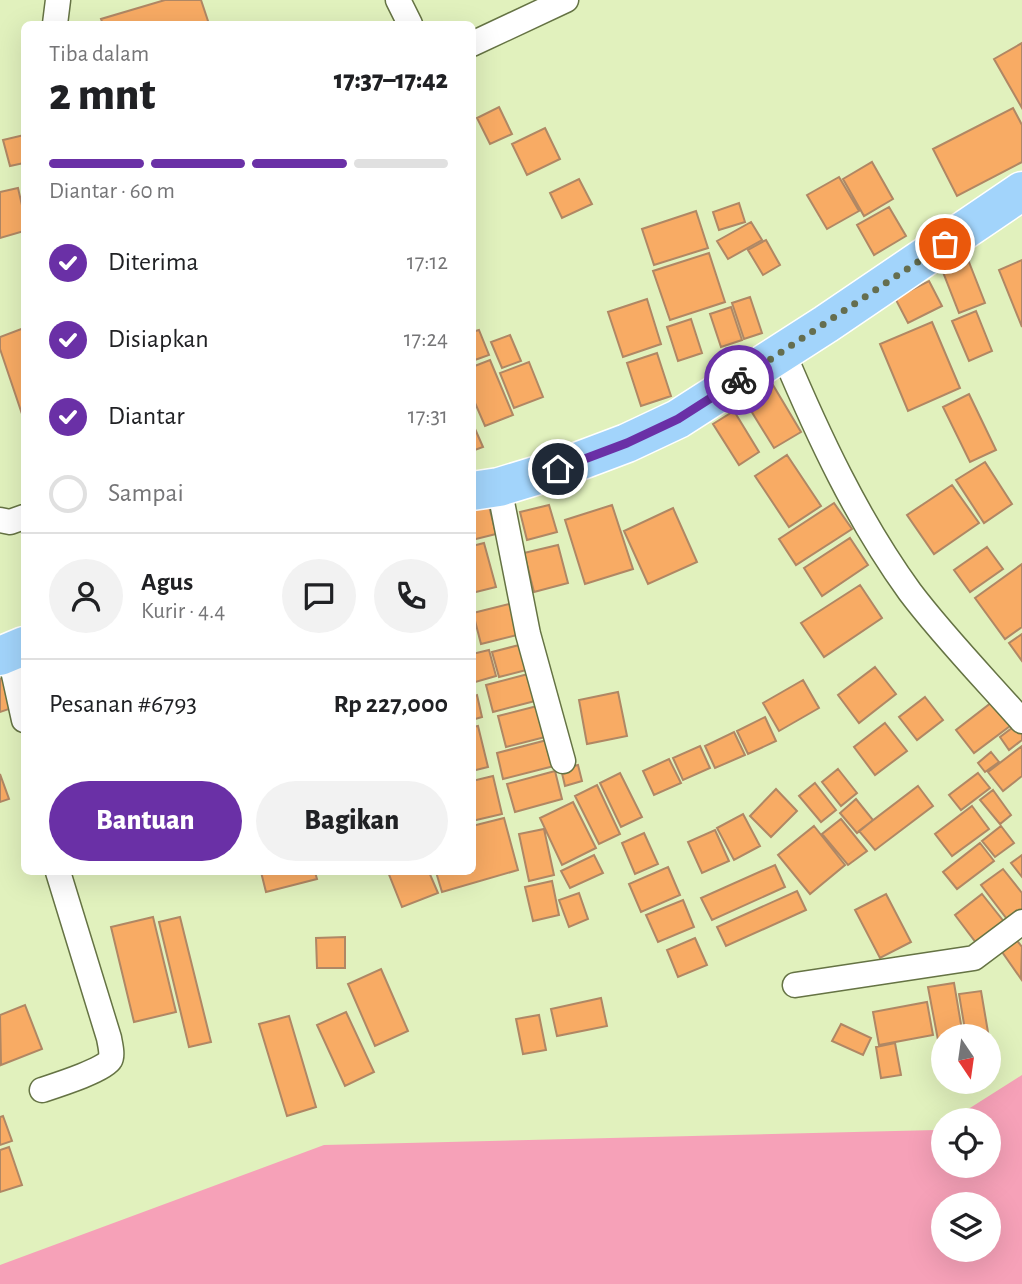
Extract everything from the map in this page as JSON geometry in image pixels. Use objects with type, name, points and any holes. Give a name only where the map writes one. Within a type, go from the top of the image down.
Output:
[{"type":"highway","points":[[486,489],[558,469],[678,419],[783,352],[1022,191]]},
{"type":"street","points":[[54,21],[58,0]]},
{"type":"street","points":[[398,0],[408,21]]},
{"type":"street","points":[[476,42],[566,0]]},
{"type":"street","points":[[783,352],[814,425],[876,539],[911,593],[1022,721]]},
{"type":"street","points":[[486,489],[563,761]]},
{"type":"street","points":[[0,520],[10,522],[21,518]]},
{"type":"street","points":[[11,651],[21,704]]},
{"type":"street","points":[[42,1090],[86,1074],[108,1063],[111,1058],[109,1038],[59,875]]},
{"type":"street","points":[[795,985],[974,958],[1022,922]]},
{"type":"shaded area","points":[[1022,1075],[1022,1284],[0,1284],[0,1265],[324,1145],[931,1130],[931,1178],[1001,1178],[1001,1108],[970,1108],[992,1094],[1001,1094],[1001,1088]]},
{"type":"building","points":[[165,0],[201,0],[208,21],[102,21],[101,19]]},
{"type":"building","points":[[1022,43],[1022,108],[994,59]]},
{"type":"building","points":[[499,107],[512,134],[490,144],[477,118]]},
{"type":"building","points":[[1013,108],[1022,125],[1022,162],[957,196],[933,149]]},
{"type":"building","points":[[545,128],[560,159],[527,175],[512,144]]},
{"type":"building","points":[[21,136],[21,164],[10,166],[3,140]]},
{"type":"building","points":[[872,162],[893,199],[864,216],[843,179]]},
{"type":"building","points":[[839,177],[859,211],[827,229],[807,195]]},
{"type":"building","points":[[579,179],[592,204],[562,218],[550,193]]},
{"type":"building","points":[[18,188],[21,201],[21,232],[0,238],[0,192]]},
{"type":"building","points":[[739,203],[745,222],[719,230],[713,212]]},
{"type":"building","points":[[889,207],[906,236],[874,255],[857,225]]},
{"type":"building","points":[[696,211],[708,248],[654,265],[642,229]]},
{"type":"building","points":[[751,222],[762,240],[728,259],[717,241]]},
{"type":"building","points":[[766,240],[780,265],[763,275],[748,250]]},
{"type":"building","points":[[709,253],[725,302],[670,320],[653,271]]},
{"type":"building","points":[[967,257],[985,303],[959,313],[941,267]]},
{"type":"building","points":[[1022,260],[1022,327],[999,270]]},
{"type":"building","points":[[929,281],[942,306],[908,323],[895,298]]},
{"type":"building","points":[[750,297],[762,333],[744,339],[732,303]]},
{"type":"building","points":[[647,299],[661,344],[623,357],[608,312]]},
{"type":"building","points":[[731,307],[742,340],[721,347],[710,314]]},
{"type":"building","points":[[976,311],[992,351],[969,361],[952,321]]},
{"type":"building","points":[[691,319],[702,353],[678,361],[667,327]]},
{"type":"building","points":[[932,322],[960,388],[908,411],[880,344]]},
{"type":"building","points":[[21,329],[21,411],[0,349],[0,337]]},
{"type":"building","points":[[479,330],[489,355],[476,360],[476,331]]},
{"type":"building","points":[[510,335],[521,361],[502,368],[491,342]]},
{"type":"building","points":[[657,353],[671,396],[641,406],[627,363]]},
{"type":"building","points":[[490,360],[513,415],[485,426],[476,405],[476,365]]},
{"type":"building","points":[[529,362],[543,397],[514,408],[500,373]]},
{"type":"building","points":[[773,385],[801,432],[774,448],[745,401]]},
{"type":"building","points":[[969,394],[996,450],[970,462],[943,407]]},
{"type":"building","points":[[734,411],[759,452],[739,465],[713,424]]},
{"type":"building","points":[[476,431],[483,447],[476,450]]},
{"type":"building","points":[[787,455],[821,506],[789,527],[755,476]]},
{"type":"building","points":[[985,462],[1012,504],[984,523],[956,480]]},
{"type":"building","points":[[952,485],[979,523],[934,554],[907,515]]},
{"type":"building","points":[[487,498],[496,534],[476,539],[476,501]]},
{"type":"building","points":[[834,503],[852,529],[796,565],[779,539]]},
{"type":"building","points":[[549,505],[557,532],[527,540],[520,512]]},
{"type":"building","points":[[612,505],[633,569],[585,584],[565,520]]},
{"type":"building","points":[[673,508],[697,562],[648,584],[624,531]]},
{"type":"building","points":[[850,538],[868,565],[822,596],[804,568]]},
{"type":"building","points":[[484,543],[496,587],[476,592],[476,545]]},
{"type":"building","points":[[558,545],[568,583],[534,592],[524,553]]},
{"type":"building","points":[[987,547],[1003,569],[970,592],[954,570]]},
{"type":"building","points":[[1022,564],[1022,627],[1005,639],[975,598]]},
{"type":"building","points":[[860,585],[882,618],[824,657],[801,623]]},
{"type":"building","points":[[513,603],[521,634],[481,644],[476,612]]},
{"type":"building","points":[[1022,634],[1022,661],[1009,643]]},
{"type":"building","points":[[527,643],[534,668],[499,677],[492,652]]},
{"type":"building","points":[[489,650],[496,676],[476,682],[476,653]]},
{"type":"building","points":[[875,667],[896,694],[859,723],[838,695]]},
{"type":"building","points":[[528,674],[535,701],[493,712],[486,685]]},
{"type":"building","points":[[10,675],[21,705],[0,712],[0,679]]},
{"type":"building","points":[[803,680],[819,708],[779,731],[763,703]]},
{"type":"building","points":[[618,692],[627,736],[587,744],[579,700]]},
{"type":"building","points":[[476,695],[482,717],[476,719]]},
{"type":"building","points":[[925,697],[943,720],[917,740],[899,717]]},
{"type":"building","points":[[996,699],[1014,723],[974,753],[956,730]]},
{"type":"building","points":[[541,705],[549,736],[506,747],[498,716]]},
{"type":"building","points":[[765,717],[776,741],[748,754],[737,731]]},
{"type":"building","points":[[885,723],[907,751],[875,775],[854,747]]},
{"type":"building","points":[[1016,725],[1022,733],[1022,740],[1009,750],[1000,737]]},
{"type":"building","points":[[476,726],[488,767],[476,770]]},
{"type":"building","points":[[734,732],[745,755],[715,768],[705,746]]},
{"type":"building","points":[[547,740],[554,766],[503,779],[497,753]]},
{"type":"building","points":[[700,746],[710,768],[683,780],[673,758]]},
{"type":"building","points":[[1022,746],[1022,776],[1003,791],[988,772]]},
{"type":"building","points":[[991,752],[999,762],[985,772],[978,763]]},
{"type":"building","points":[[669,759],[681,783],[654,795],[643,771]]},
{"type":"building","points":[[578,765],[582,781],[565,786],[561,769]]},
{"type":"building","points":[[838,769],[857,793],[841,806],[822,782]]},
{"type":"building","points":[[555,771],[562,799],[515,812],[507,784]]},
{"type":"building","points":[[620,773],[642,817],[621,827],[600,783]]},
{"type":"building","points":[[978,773],[990,788],[961,810],[949,795]]},
{"type":"building","points":[[0,774],[9,799],[0,802]]},
{"type":"building","points":[[493,776],[502,814],[476,820],[476,780]]},
{"type":"building","points":[[815,783],[836,810],[821,822],[799,796]]},
{"type":"building","points":[[597,785],[620,834],[599,844],[575,796]]},
{"type":"building","points":[[918,786],[933,806],[875,850],[859,831]]},
{"type":"building","points":[[776,789],[797,811],[771,837],[750,816]]},
{"type":"building","points":[[993,790],[1011,815],[1000,824],[980,800]]},
{"type":"building","points":[[856,799],[873,820],[857,833],[840,813]]},
{"type":"building","points":[[573,802],[596,848],[562,865],[540,818]]},
{"type":"building","points":[[972,806],[989,829],[952,856],[935,834]]},
{"type":"building","points":[[743,814],[760,846],[734,860],[717,828]]},
{"type":"building","points":[[504,818],[518,870],[442,892],[437,875],[476,875],[476,825]]},
{"type":"building","points":[[841,819],[867,851],[848,865],[822,834]]},
{"type":"building","points":[[814,826],[845,865],[810,894],[778,855]]},
{"type":"building","points":[[1001,826],[1014,843],[995,857],[982,841]]},
{"type":"building","points":[[544,829],[554,875],[529,881],[519,834]]},
{"type":"building","points":[[715,830],[729,861],[702,873],[688,842]]},
{"type":"building","points":[[644,833],[658,864],[635,874],[622,843]]},
{"type":"building","points":[[980,843],[994,861],[957,889],[943,872]]},
{"type":"building","points":[[594,855],[603,873],[570,888],[561,871]]},
{"type":"building","points":[[1022,855],[1022,877],[1011,863]]},
{"type":"building","points":[[775,865],[785,887],[712,920],[701,898]]},
{"type":"building","points":[[668,867],[680,895],[641,912],[629,884]]},
{"type":"building","points":[[1003,869],[1022,893],[1022,914],[1010,923],[981,885]]},
{"type":"building","points":[[262,875],[316,875],[317,879],[266,892]]},
{"type":"building","points":[[389,875],[430,875],[438,893],[402,907]]},
{"type":"building","points":[[552,881],[559,915],[533,921],[525,887]]},
{"type":"building","points":[[797,891],[806,910],[726,946],[717,927]]},
{"type":"building","points":[[579,893],[588,919],[569,927],[559,900]]},
{"type":"building","points":[[886,894],[911,942],[880,958],[855,910]]},
{"type":"building","points":[[982,894],[1005,923],[977,944],[955,915]]},
{"type":"building","points":[[683,900],[694,927],[658,942],[646,915]]},
{"type":"building","points":[[153,917],[176,1012],[134,1022],[111,927]]},
{"type":"building","points":[[180,917],[211,1042],[189,1047],[159,922]]},
{"type":"building","points":[[345,937],[345,968],[317,968],[316,938]]},
{"type":"building","points":[[695,938],[707,965],[678,977],[667,950]]},
{"type":"building","points":[[1015,938],[1022,947],[1021,979],[1000,949]]},
{"type":"building","points":[[381,969],[408,1031],[375,1046],[348,984]]},
{"type":"building","points":[[954,983],[961,1024],[935,1024],[928,987]]},
{"type":"building","points":[[981,991],[987,1024],[964,1024],[959,994]]},
{"type":"building","points":[[601,998],[607,1026],[557,1036],[551,1009]]},
{"type":"building","points":[[927,1002],[931,1035],[879,1045],[873,1012]]},
{"type":"building","points":[[25,1005],[42,1049],[1,1065],[0,1015]]},
{"type":"building","points":[[346,1012],[374,1072],[345,1086],[317,1025]]},
{"type":"building","points":[[539,1015],[546,1050],[523,1054],[516,1019]]},
{"type":"building","points":[[289,1016],[316,1107],[287,1116],[259,1024]]},
{"type":"building","points":[[841,1024],[871,1038],[863,1055],[832,1041]]},
{"type":"building","points":[[895,1043],[901,1075],[881,1078],[876,1047]]},
{"type":"building","points":[[3,1116],[12,1141],[0,1145],[0,1117]]},
{"type":"building","points":[[9,1147],[22,1185],[0,1192],[0,1150]]},
{"type":"way so far","points":[[739,380],[945,244]]},
{"type":"route","points":[[558,469],[627,443],[678,419],[739,380]]}]
